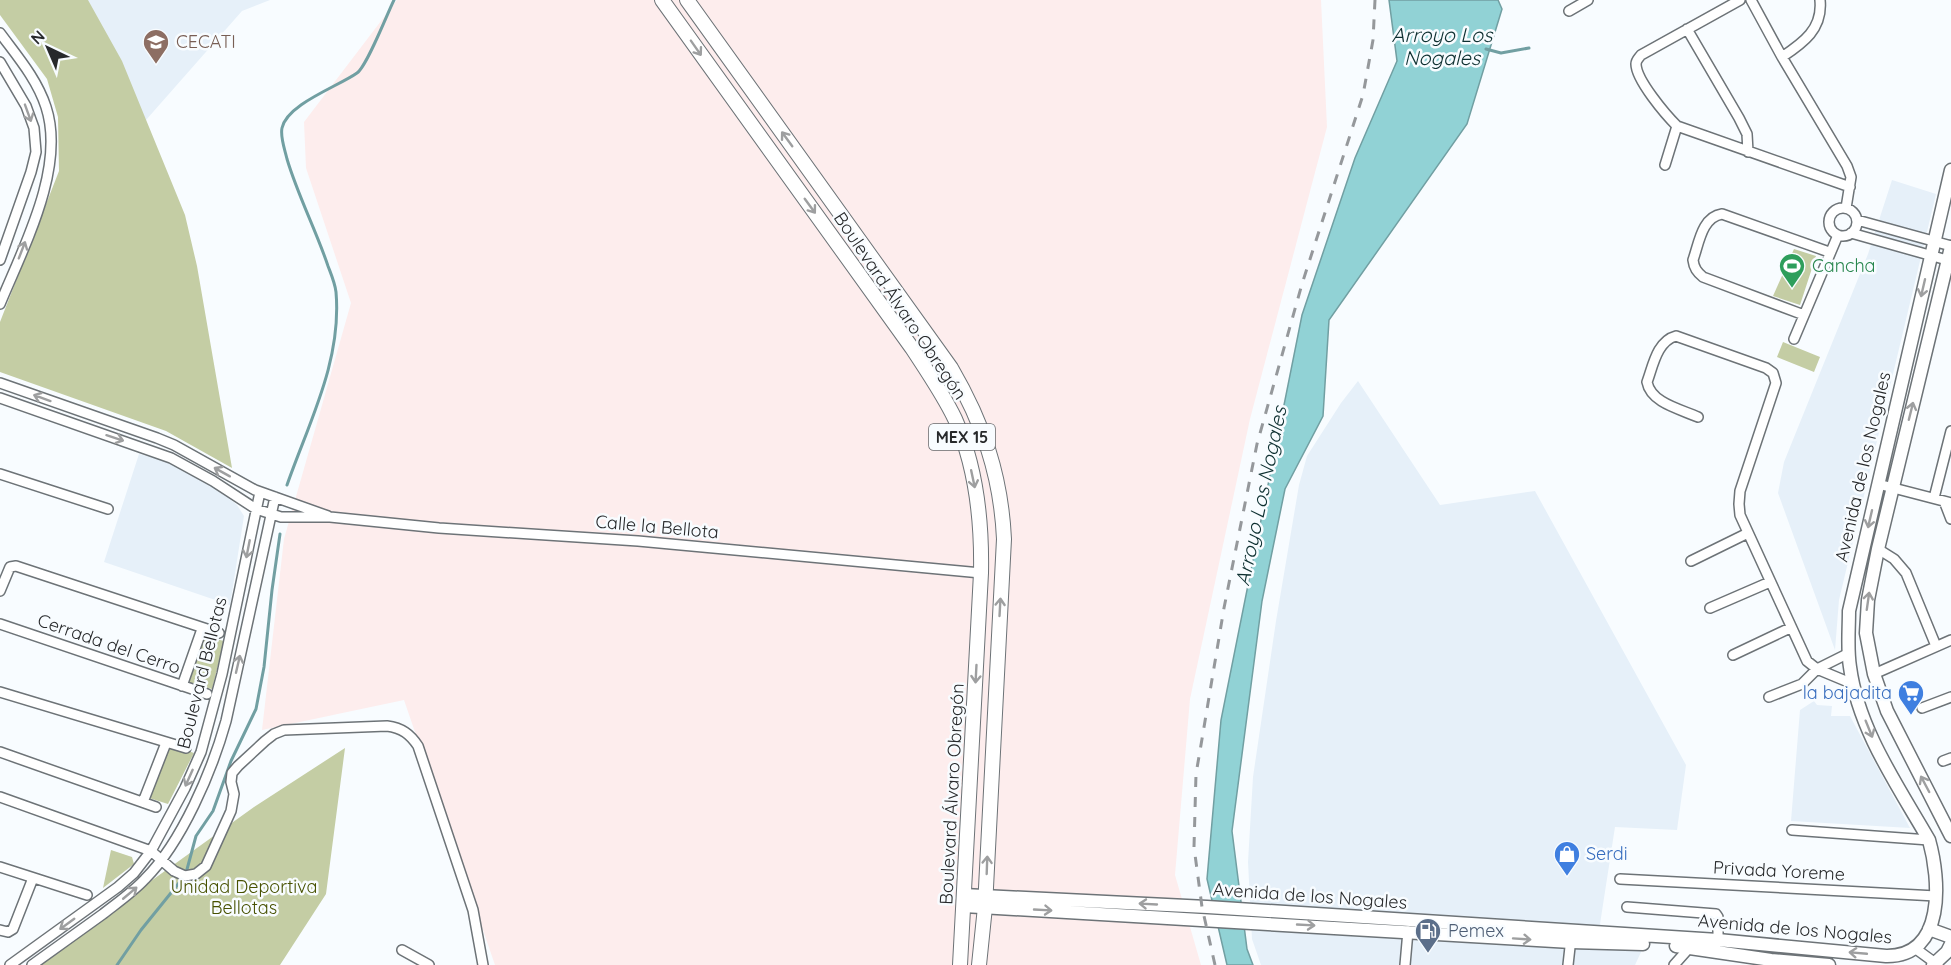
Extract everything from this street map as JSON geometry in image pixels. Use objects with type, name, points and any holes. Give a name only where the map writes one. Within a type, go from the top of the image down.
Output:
[{"type":"highway","name":"Boulevard Álvaro Obregón","points":[[662,0],[912,348],[956,420],[968,456],[980,528],[981,573],[960,965]]},
{"type":"highway","name":"Boulevard Álvaro Obregón","points":[[687,0],[951,368],[975,412],[993,462],[1002,508],[1004,539],[985,902],[979,965]]},
{"type":"main road","name":"Avenida de los Nogales","points":[[1247,916],[1408,931],[1718,940],[1887,956],[1905,955],[1916,949],[1926,937],[1929,928],[1936,896],[1935,870],[1929,840],[1872,737],[1853,684],[1849,652],[1850,611],[1951,170]]},
{"type":"main road","name":"Avenida de los Nogales","points":[[1950,831],[1896,730],[1874,674],[1866,633],[1866,618],[1878,549],[1951,246]]},
{"type":"main road","name":"Avenida de los Nogales","points":[[964,900],[1571,936],[1690,947],[1771,960],[1829,965]]},
{"type":"main road","points":[[1929,928],[1951,938]]},
{"type":"main road","points":[[1935,964],[1947,952],[1951,944]]},
{"type":"street","points":[[1569,11],[1588,0]]},
{"type":"street","points":[[1740,0],[1641,55],[1636,63],[1638,71],[1659,107],[1677,126],[1850,187]]},
{"type":"street","points":[[1751,0],[1847,166],[1851,177],[1846,208]]},
{"type":"street","points":[[1782,57],[1812,35],[1820,13],[1820,0]]},
{"type":"street","points":[[1687,29],[1747,134],[1748,152]]},
{"type":"street","points":[[0,33],[37,85],[46,109],[51,136],[46,184],[0,304]]},
{"type":"street","points":[[0,62],[26,106],[34,128],[36,152],[32,172],[0,260]]},
{"type":"street","points":[[1665,165],[1677,126]]},
{"type":"street","points":[[1839,208],[1846,208],[1855,214],[1857,220],[1856,227],[1845,236],[1838,235],[1829,224],[1830,217],[1839,208]]},
{"type":"street","points":[[1804,315],[1703,277],[1697,272],[1693,267],[1693,260],[1707,221],[1722,214],[1829,252]]},
{"type":"street","points":[[1857,220],[1951,246]]},
{"type":"street","points":[[1851,233],[1947,260]]},
{"type":"street","points":[[1794,339],[1838,235]]},
{"type":"street","points":[[1698,417],[1656,398],[1648,387],[1647,382],[1661,345],[1670,337],[1676,336],[1766,368],[1773,373],[1776,383],[1740,491],[1738,504],[1740,515],[1807,661],[1817,669],[1853,684]]},
{"type":"street","name":"Calle la Bellota","points":[[0,383],[165,442],[260,492],[330,517]]},
{"type":"street","points":[[0,398],[171,458],[270,515]]},
{"type":"street","points":[[1951,431],[1943,501],[1951,519]]},
{"type":"street","points":[[0,474],[108,509]]},
{"type":"street","points":[[1878,484],[1943,501]]},
{"type":"street","name":"Boulevard Bellotas","points":[[27,962],[134,873],[151,851],[185,788],[201,752],[212,696],[230,636],[260,492]]},
{"type":"street","name":"Boulevard Bellotas","points":[[10,965],[27,962],[112,907],[146,879],[162,859],[194,803],[215,756],[230,700],[275,497]]},
{"type":"street","name":"Calle la Bellota","points":[[270,515],[292,518],[330,517],[377,523],[638,541],[981,573]]},
{"type":"street","points":[[1691,561],[1748,533]]},
{"type":"street","points":[[1878,549],[1894,559],[1906,573],[1936,646]]},
{"type":"street","points":[[0,591],[10,567],[23,567],[219,633]]},
{"type":"street","points":[[1710,608],[1770,582]]},
{"type":"street","name":"Cerrada del Cerro","points":[[0,624],[212,696],[230,700]]},
{"type":"street","points":[[1733,655],[1790,628]]},
{"type":"street","points":[[182,686],[202,629]]},
{"type":"street","points":[[230,636],[243,639]]},
{"type":"street","points":[[1874,674],[1951,640]]},
{"type":"street","points":[[1769,697],[1802,684],[1817,669],[1849,652]]},
{"type":"street","points":[[0,692],[186,748]]},
{"type":"street","points":[[1922,708],[1951,697]]},
{"type":"street","points":[[0,797],[151,851],[174,871],[185,876],[196,874],[206,866],[231,811],[234,794],[231,782],[232,773],[274,734],[285,730],[398,727],[411,735],[418,746],[473,910],[483,965]]},
{"type":"street","points":[[143,802],[166,743]]},
{"type":"street","points":[[0,752],[156,807]]},
{"type":"street","points":[[201,752],[215,756]]},
{"type":"street","points":[[1792,830],[1929,840]]},
{"type":"street","points":[[0,867],[87,895]]},
{"type":"street","points":[[0,930],[8,932],[13,929],[33,878]]},
{"type":"street","name":"Privada Yoreme","points":[[1620,879],[1936,896]]},
{"type":"street","points":[[99,902],[112,907]]},
{"type":"street","points":[[1627,907],[1716,914],[1718,940]]},
{"type":"street","points":[[1405,965],[1408,931]]},
{"type":"street","points":[[1568,965],[1571,936]]},
{"type":"street","points":[[1674,965],[1690,947]]},
{"type":"street","points":[[1916,949],[1935,964]]},
{"type":"street","points":[[402,950],[429,965]]},
{"type":"shaded area","name":"CECATI","points":[[83,0],[270,0],[242,11],[146,120]]},
{"type":"shaded area","points":[[397,0],[1321,0],[1327,127],[1250,419],[1190,699],[1175,875],[1201,965],[495,965],[404,700],[262,730],[284,539],[351,303],[306,168],[304,122]]},
{"type":"shaded area","points":[[1892,180],[1936,194],[1839,600],[1835,650],[1778,493],[1784,462],[1868,254]]},
{"type":"shaded area","points":[[1358,381],[1440,505],[1535,491],[1686,765],[1677,830],[1615,827],[1600,924],[1605,950],[1642,950],[1635,965],[1261,965],[1252,939],[1248,862],[1253,777],[1276,621],[1299,485],[1307,456]]},
{"type":"shaded area","points":[[139,454],[172,463],[221,491],[237,505],[244,516],[230,605],[104,562]]},
{"type":"shaded area","points":[[1814,701],[1817,705],[1832,706],[1831,716],[1850,716],[1910,828],[1791,821],[1800,710]]},
{"type":"green space","points":[[0,0],[88,0],[122,61],[185,215],[197,266],[232,468],[166,431],[0,372],[0,322],[59,171],[58,117],[47,79],[0,15]]},
{"type":"green space","points":[[1794,249],[1816,256],[1800,305],[1773,296]]},
{"type":"green space","points":[[1783,342],[1820,357],[1814,372],[1777,357]]},
{"type":"green space","points":[[204,636],[224,641],[212,689],[189,683]]},
{"type":"green space","points":[[169,744],[194,753],[168,804],[149,798]]},
{"type":"green space","name":"Unidad Deportiva Bellotas","points":[[345,748],[326,894],[280,965],[34,965],[254,807]]},
{"type":"green space","points":[[111,850],[132,857],[134,864],[103,888]]},
{"type":"water","name":"Arroyo Los Nogales","points":[[1389,0],[1498,0],[1502,9],[1467,124],[1329,320],[1323,416],[1285,489],[1262,601],[1232,831],[1247,949],[1253,965],[1227,965],[1207,879],[1221,720],[1302,315],[1355,158],[1397,61]]},
{"type":"waterway","points":[[287,485],[322,391],[329,367],[337,318],[334,282],[291,173],[283,144],[282,128],[286,119],[303,103],[357,73],[371,51],[394,0]]},
{"type":"waterway","points":[[1486,49],[1501,53],[1529,48]]},
{"type":"waterway","points":[[186,873],[196,836],[213,811],[231,761],[256,709],[264,667],[280,534]]},
{"type":"waterway","points":[[117,965],[141,930],[183,878]]},
{"type":"railway","points":[[1215,965],[1202,907],[1194,847],[1196,774],[1224,608],[1257,444],[1302,284],[1363,95],[1373,40],[1375,0]]},
{"type":"place","name":"CECATI","points":[[156,65]]},
{"type":"place","name":"Cancha","points":[[1792,289]]},
{"type":"place","name":"la bajadita","points":[[1911,716]]},
{"type":"place","name":"Serdi","points":[[1567,877]]},
{"type":"place","name":"Pemex","points":[[1428,954]]}]
